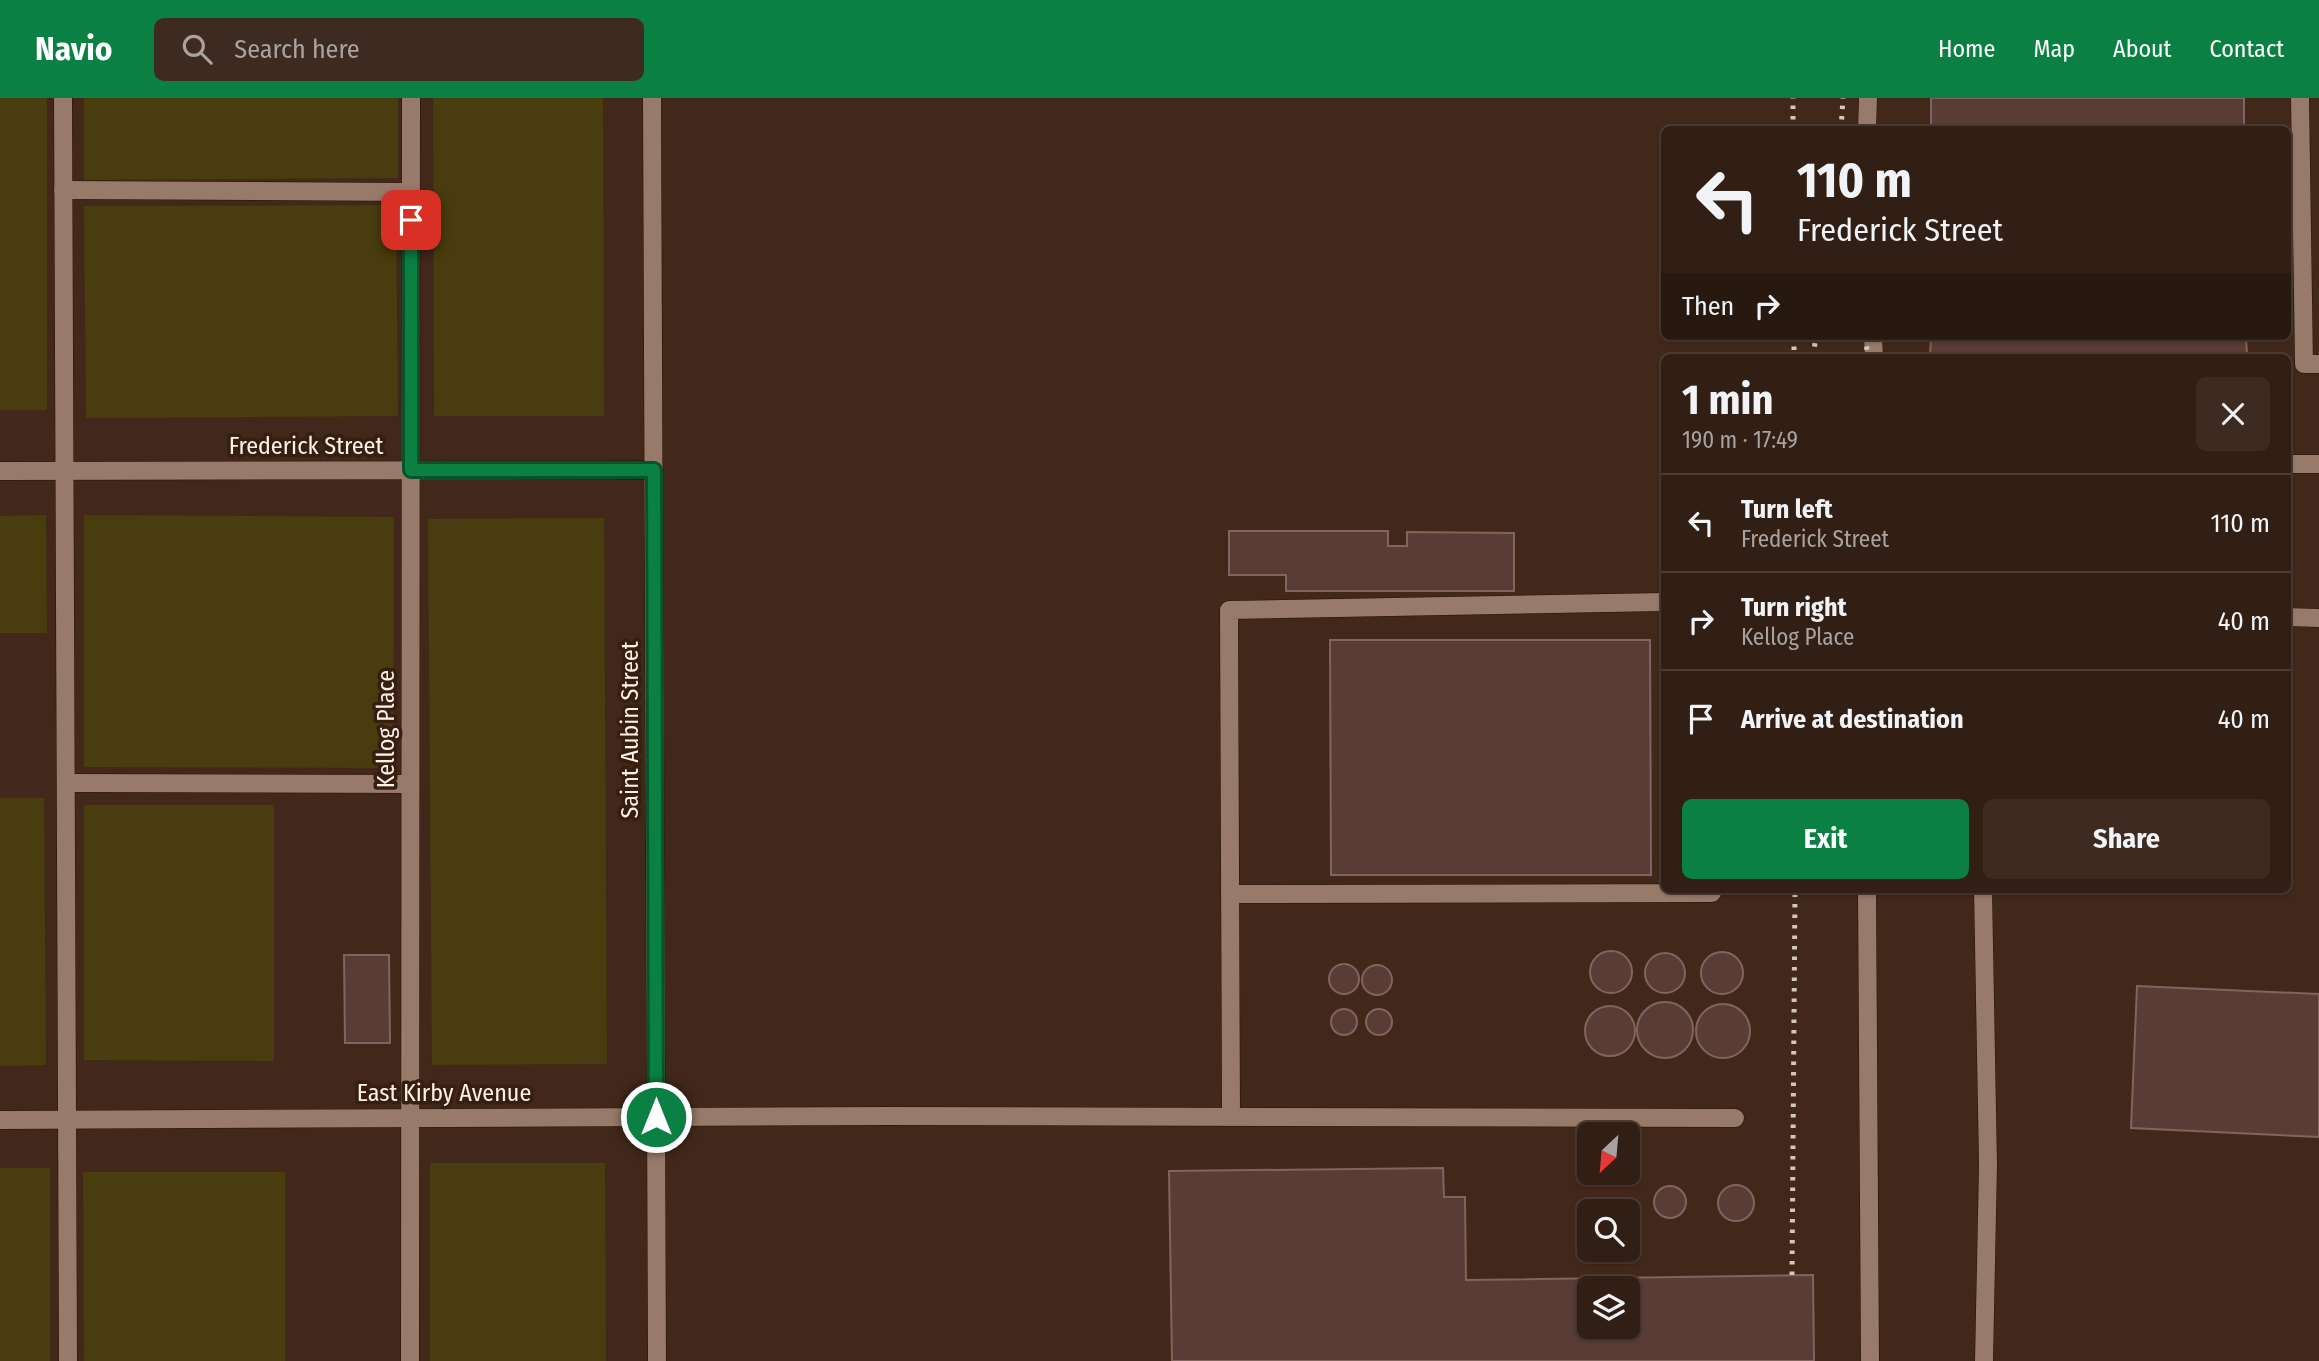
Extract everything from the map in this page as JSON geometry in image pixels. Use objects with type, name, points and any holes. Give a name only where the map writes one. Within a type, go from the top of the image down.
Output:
[{"type":"street","points":[[63,98],[68,1361]]},
{"type":"street","name":"Kellog Place","points":[[410,1361],[411,98]]},
{"type":"street","name":"Saint Aubin Street","points":[[652,98],[657,1361]]},
{"type":"street","points":[[1867,126],[1868,98]]},
{"type":"street","points":[[2300,98],[2304,364],[2319,364]]},
{"type":"street","points":[[63,190],[411,192]]},
{"type":"street","points":[[2291,464],[2319,464]]},
{"type":"street","name":"Frederick Street","points":[[0,471],[654,470]]},
{"type":"street","points":[[1231,1116],[1229,610],[1661,602]]},
{"type":"street","points":[[2291,617],[2319,618]]},
{"type":"street","points":[[66,783],[410,784]]},
{"type":"street","points":[[1230,894],[1712,893]]},
{"type":"street","points":[[1867,893],[1870,1361]]},
{"type":"street","points":[[1983,893],[1988,1165],[1984,1361]]},
{"type":"street","name":"East Kirby Avenue","points":[[0,1120],[887,1116],[1735,1118]]},
{"type":"shaded area","points":[[0,98],[47,98],[47,410],[0,410]]},
{"type":"shaded area","points":[[84,98],[398,98],[398,178],[84,180]]},
{"type":"shaded area","points":[[433,98],[603,98],[604,416],[434,416]]},
{"type":"shaded area","points":[[396,205],[398,416],[86,418],[84,206]]},
{"type":"shaded area","points":[[46,515],[47,633],[0,633],[0,516]]},
{"type":"shaded area","points":[[84,515],[394,517],[393,768],[84,767]]},
{"type":"shaded area","points":[[604,518],[607,1064],[432,1065],[428,519]]},
{"type":"shaded area","points":[[0,798],[44,798],[46,1065],[0,1066]]},
{"type":"shaded area","points":[[84,805],[274,805],[274,1061],[84,1060]]},
{"type":"shaded area","points":[[430,1163],[605,1163],[606,1361],[430,1361]]},
{"type":"shaded area","points":[[0,1168],[50,1168],[50,1361],[0,1361]]},
{"type":"shaded area","points":[[83,1172],[285,1172],[285,1361],[84,1361]]},
{"type":"building","points":[[1931,98],[2244,98],[2244,126],[1931,126]]},
{"type":"building","points":[[1931,340],[2246,340],[2247,354],[1930,354]]},
{"type":"building","points":[[1229,531],[1388,531],[1388,546],[1407,546],[1407,532],[1514,533],[1514,591],[1286,591],[1286,575],[1229,575]]},
{"type":"building","points":[[1330,640],[1650,640],[1651,875],[1331,875]]},
{"type":"building","points":[[1611,951],[1626,957],[1632,972],[1626,987],[1611,993],[1596,987],[1590,972],[1596,957]]},
{"type":"building","points":[[1722,952],[1737,958],[1743,973],[1737,988],[1722,994],[1707,988],[1701,973],[1707,958]]},
{"type":"building","points":[[1665,953],[1679,959],[1685,973],[1679,987],[1665,993],[1651,987],[1645,973],[1651,959]]},
{"type":"building","points":[[344,955],[389,955],[390,1043],[345,1043]]},
{"type":"building","points":[[1344,964],[1350,965],[1358,973],[1358,985],[1350,993],[1344,994],[1338,993],[1330,985],[1329,979],[1330,973],[1338,965]]},
{"type":"building","points":[[1377,965],[1387,970],[1392,980],[1387,990],[1377,995],[1367,990],[1362,980],[1367,970]]},
{"type":"building","points":[[2137,986],[2319,994],[2319,1137],[2131,1128]]},
{"type":"building","points":[[1665,1002],[1676,1004],[1685,1010],[1691,1019],[1691,1041],[1685,1050],[1676,1056],[1665,1058],[1654,1056],[1645,1050],[1639,1041],[1637,1030],[1639,1019],[1645,1010],[1654,1004]]},
{"type":"building","points":[[1723,1004],[1742,1012],[1750,1031],[1742,1050],[1723,1058],[1704,1050],[1696,1031],[1704,1012]]},
{"type":"building","points":[[1610,1006],[1628,1013],[1635,1031],[1628,1049],[1610,1056],[1592,1049],[1585,1031],[1592,1013]]},
{"type":"building","points":[[1344,1009],[1353,1013],[1357,1022],[1353,1031],[1344,1035],[1335,1031],[1331,1022],[1335,1013]]},
{"type":"building","points":[[1379,1009],[1388,1013],[1392,1022],[1388,1031],[1379,1035],[1370,1031],[1366,1022],[1370,1013]]},
{"type":"building","points":[[1443,1168],[1444,1197],[1465,1197],[1466,1280],[1577,1278],[1577,1339],[1640,1339],[1640,1277],[1813,1275],[1814,1361],[1172,1361],[1169,1171]]},
{"type":"building","points":[[1736,1185],[1749,1190],[1754,1203],[1749,1216],[1736,1221],[1723,1216],[1718,1203],[1723,1190]]},
{"type":"building","points":[[1670,1186],[1681,1191],[1686,1202],[1681,1213],[1670,1218],[1659,1213],[1654,1202],[1659,1191]]},
{"type":"railway","points":[[1793,98],[1793,126]]},
{"type":"railway","points":[[1841,126],[1843,98]]},
{"type":"railway","points":[[1794,340],[1794,354]]},
{"type":"railway","points":[[1813,354],[1815,340]]},
{"type":"railway","points":[[1866,340],[1868,354]]},
{"type":"railway","points":[[1792,1275],[1795,893]]},
{"type":"route","points":[[411,220],[411,470],[654,470],[656,1117]]}]
